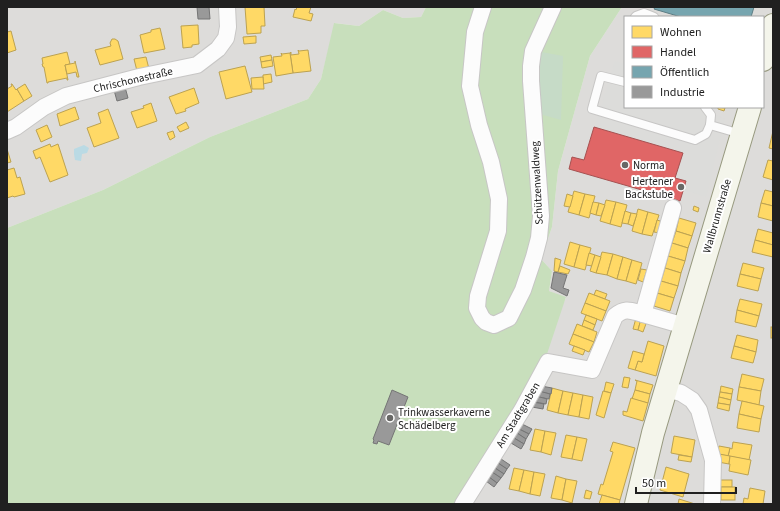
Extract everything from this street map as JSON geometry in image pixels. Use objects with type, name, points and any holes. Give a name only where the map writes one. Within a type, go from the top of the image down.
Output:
[{"type":"main road","points":[[764,56],[773,26]]},
{"type":"main road","name":"Wallbrunnstraße","points":[[636,504],[666,389],[750,108]]},
{"type":"street","name":"Chrischonastraße","points":[[7,131],[66,96],[139,77],[197,65],[218,49],[226,38],[228,27],[227,7]]},
{"type":"street","name":"Schützenwaldweg","points":[[483,7],[475,32],[470,86],[479,125],[491,162],[499,199],[498,232],[478,296],[477,308],[482,318],[486,322],[494,325],[509,318],[523,290],[539,238],[541,216],[531,66],[532,51],[553,7]]},
{"type":"street","points":[[673,208],[643,314],[685,326]]},
{"type":"street","name":"Am Stadtgraben","points":[[463,504],[518,416],[548,362],[592,370],[615,316],[626,310],[643,314]]},
{"type":"street","points":[[666,389],[681,394],[692,400],[699,410],[713,460],[712,504]]},
{"type":"lane","points":[[636,16],[644,13],[652,16]]},
{"type":"lane","points":[[624,82],[601,76],[592,109],[695,140],[706,134],[710,125],[711,115],[706,108]]},
{"type":"lane","points":[[710,125],[742,134]]},
{"type":"shaded area","points":[[7,7],[426,7],[421,17],[403,18],[383,10],[359,26],[335,23],[321,79],[308,99],[210,137],[103,190],[7,228]]},
{"type":"shaded area","points":[[622,7],[773,7],[773,504],[459,504],[566,298],[549,291],[552,271],[541,259],[552,227],[558,171],[590,56]]},
{"type":"shaded area","name":"Norma","points":[[615,61],[624,64],[624,108],[712,108],[716,115],[725,119],[706,197],[684,190],[685,181],[675,178],[683,153],[595,127]]},
{"type":"green space","points":[[426,7],[622,7],[590,56],[558,171],[552,227],[541,259],[552,271],[549,291],[566,297],[547,354],[459,504],[7,504],[7,228],[103,190],[210,137],[308,99],[321,79],[334,23],[359,26],[383,10],[403,18],[421,17]]},
{"type":"green space","points":[[536,51],[563,56],[561,120],[536,113]]},
{"type":"water","points":[[84,145],[89,148],[87,153],[82,154],[81,161],[75,160],[74,149]]},
{"type":"building: Wohnen","points":[[245,7],[264,7],[265,26],[261,26],[261,33],[247,34]]},
{"type":"building: Wohnen","points":[[297,7],[311,7],[309,13],[313,14],[311,21],[293,17]]},
{"type":"building: Wohnen","points":[[198,25],[199,44],[192,45],[192,47],[183,48],[181,26]]},
{"type":"building: Wohnen","points":[[160,28],[165,49],[144,53],[140,35]]},
{"type":"building: Wohnen","points":[[11,31],[16,50],[7,53],[7,32]]},
{"type":"building: Wohnen","points":[[256,36],[256,43],[244,44],[243,37]]},
{"type":"building: Wohnen","points":[[112,39],[118,41],[123,59],[100,65],[95,50],[111,46],[110,43]]},
{"type":"building: Wohnen","points":[[298,50],[308,50],[311,71],[293,73],[290,53],[291,52],[291,55],[299,54]]},
{"type":"building: Wohnen","points":[[67,52],[70,64],[65,65],[68,80],[67,78],[47,83],[42,58]]},
{"type":"building: Wohnen","points":[[281,53],[290,53],[293,73],[276,76],[273,57],[282,56]]},
{"type":"building: Wohnen","points":[[271,55],[272,60],[261,62],[260,57]]},
{"type":"building: Wohnen","points":[[146,57],[149,69],[137,71],[134,59]]},
{"type":"building: Wohnen","points":[[272,60],[273,66],[262,68],[261,62]]},
{"type":"building: Wohnen","points":[[75,61],[79,77],[77,77],[76,72],[67,74],[65,65],[75,63]]},
{"type":"building: Wohnen","points":[[245,66],[252,92],[226,99],[219,72]]},
{"type":"building: Wohnen","points":[[271,74],[272,82],[263,84],[263,75]]},
{"type":"building: Wohnen","points":[[263,77],[264,89],[252,89],[251,78]]},
{"type":"building: Wohnen","points":[[11,84],[16,90],[17,89],[24,101],[7,112],[7,89],[12,86]]},
{"type":"building: Wohnen","points":[[25,84],[32,96],[24,101],[17,89]]},
{"type":"building: Wohnen","points":[[194,88],[199,103],[185,109],[186,111],[176,114],[169,97]]},
{"type":"building: Wohnen","points":[[151,103],[157,121],[137,128],[131,112],[144,108],[143,106]]},
{"type":"building: Wohnen","points":[[75,107],[79,119],[60,126],[57,114]]},
{"type":"building: Wohnen","points":[[718,108],[725,108],[724,111]]},
{"type":"building: Wohnen","points":[[108,109],[119,138],[94,147],[87,128],[101,123],[98,113]]},
{"type":"building: Wohnen","points":[[186,122],[189,128],[180,132],[177,127]]},
{"type":"building: Wohnen","points":[[47,125],[52,137],[41,142],[36,130]]},
{"type":"building: Wohnen","points":[[173,131],[175,137],[170,140],[167,133]]},
{"type":"building: Wohnen","points":[[773,131],[773,149],[769,148]]},
{"type":"building: Wohnen","points":[[50,144],[51,147],[58,144],[68,175],[50,182],[40,157],[36,159],[33,151]]},
{"type":"building: Wohnen","points":[[7,149],[11,162],[7,163]]},
{"type":"building: Wohnen","points":[[768,160],[773,161],[773,180],[763,177]]},
{"type":"building: Wohnen","points":[[14,168],[17,178],[20,177],[25,194],[7,198],[7,170]]},
{"type":"building: Wohnen","points":[[765,190],[773,192],[773,206],[761,203]]},
{"type":"building: Wohnen","points":[[574,191],[585,194],[579,215],[568,212]]},
{"type":"building: Wohnen","points":[[567,194],[573,196],[570,207],[564,206]]},
{"type":"building: Wohnen","points":[[585,194],[595,196],[589,218],[579,215]]},
{"type":"building: Wohnen","points":[[606,200],[616,202],[610,224],[600,221]]},
{"type":"building: Wohnen","points":[[593,202],[599,203],[596,215],[590,213]]},
{"type":"building: Wohnen","points":[[616,202],[627,205],[621,227],[610,224]]},
{"type":"building: Wohnen","points":[[599,203],[605,205],[601,216],[596,215]]},
{"type":"building: Wohnen","points":[[761,203],[773,206],[773,221],[758,217]]},
{"type":"building: Wohnen","points":[[694,206],[699,208],[698,212],[693,210]]},
{"type":"building: Wohnen","points":[[638,209],[648,212],[642,234],[632,231]]},
{"type":"building: Wohnen","points":[[625,211],[631,213],[628,224],[622,223]]},
{"type":"building: Wohnen","points":[[648,212],[659,215],[652,236],[642,234]]},
{"type":"building: Wohnen","points":[[631,213],[637,214],[633,226],[628,224]]},
{"type":"building: Wohnen","points":[[679,218],[696,223],[692,236],[676,231]]},
{"type":"building: Wohnen","points":[[657,220],[663,222],[659,233],[654,232]]},
{"type":"building: Wohnen","points":[[758,229],[773,233],[773,245],[755,240]]},
{"type":"building: Wohnen","points":[[676,231],[692,236],[688,248],[672,243]]},
{"type":"building: Wohnen","points":[[755,240],[773,245],[773,257],[752,252]]},
{"type":"building: Wohnen","points":[[570,242],[580,245],[574,267],[564,264]]},
{"type":"building: Wohnen","points":[[672,243],[688,248],[685,261],[668,256]]},
{"type":"building: Wohnen","points":[[580,245],[591,248],[585,270],[574,267]]},
{"type":"building: Wohnen","points":[[602,252],[613,254],[607,275],[596,273]]},
{"type":"building: Wohnen","points":[[589,253],[595,255],[592,266],[586,265]]},
{"type":"building: Wohnen","points":[[613,254],[623,257],[617,279],[607,275]]},
{"type":"building: Wohnen","points":[[595,255],[601,257],[596,273],[590,271]]},
{"type":"building: Wohnen","points":[[668,256],[685,261],[681,273],[665,268]]},
{"type":"building: Wohnen","points":[[623,257],[632,260],[626,281],[617,279]]},
{"type":"building: Wohnen","points":[[555,258],[561,260],[558,272],[554,271]]},
{"type":"building: Wohnen","points":[[632,260],[642,263],[636,284],[626,281]]},
{"type":"building: Wohnen","points":[[743,263],[764,268],[761,279],[740,274]]},
{"type":"building: Wohnen","points":[[560,266],[570,270],[568,274],[558,272]]},
{"type":"building: Wohnen","points":[[665,268],[681,273],[678,286],[661,281]]},
{"type":"building: Wohnen","points":[[641,269],[647,270],[643,282],[638,280]]},
{"type":"building: Wohnen","points":[[740,274],[761,279],[758,291],[737,286]]},
{"type":"building: Wohnen","points":[[661,281],[678,286],[674,298],[657,293]]},
{"type":"building: Wohnen","points":[[596,290],[607,294],[605,299],[594,295]]},
{"type":"building: Wohnen","points":[[589,293],[610,301],[606,311],[585,303]]},
{"type":"building: Wohnen","points":[[657,293],[674,298],[670,311],[654,306]]},
{"type":"building: Wohnen","points":[[740,299],[762,304],[759,316],[737,310]]},
{"type":"building: Wohnen","points":[[585,303],[606,311],[602,321],[581,313]]},
{"type":"building: Wohnen","points":[[737,310],[759,316],[756,327],[735,322]]},
{"type":"building: Wohnen","points":[[586,315],[597,319],[595,325],[584,320]]},
{"type":"building: Wohnen","points":[[636,318],[641,319],[638,330],[633,329]]},
{"type":"building: Wohnen","points":[[641,319],[647,321],[643,332],[638,330]]},
{"type":"building: Wohnen","points":[[584,320],[595,325],[593,330],[582,326]]},
{"type":"building: Wohnen","points":[[577,324],[597,332],[594,342],[573,334]]},
{"type":"building: Wohnen","points":[[771,327],[773,327],[773,338],[771,338]]},
{"type":"building: Wohnen","points":[[573,334],[594,342],[589,352],[569,344]]},
{"type":"building: Wohnen","points":[[737,335],[758,340],[756,352],[734,346]]},
{"type":"building: Wohnen","points":[[648,341],[664,346],[656,376],[635,370],[638,361],[642,362]]},
{"type":"building: Wohnen","points":[[574,346],[585,350],[583,355],[572,351]]},
{"type":"building: Wohnen","points":[[734,346],[756,352],[753,363],[731,358]]},
{"type":"building: Wohnen","points":[[633,351],[644,354],[642,362],[638,361],[635,370],[628,368]]},
{"type":"building: Wohnen","points":[[742,374],[764,379],[761,391],[739,387]]},
{"type":"building: Wohnen","points":[[624,377],[630,378],[628,388],[622,387]]},
{"type":"building: Wohnen","points":[[635,380],[653,385],[650,394],[635,390],[637,381]]},
{"type":"building: Wohnen","points":[[606,382],[614,384],[611,393],[604,391]]},
{"type":"building: Wohnen","points":[[721,386],[733,389],[732,394],[720,392]]},
{"type":"building: Wohnen","points":[[739,387],[761,391],[759,405],[737,400]]},
{"type":"building: Wohnen","points":[[552,388],[563,391],[558,413],[547,410]]},
{"type":"building: Wohnen","points":[[635,390],[650,394],[648,403],[632,399]]},
{"type":"building: Wohnen","points":[[563,391],[573,393],[568,415],[558,413]]},
{"type":"building: Wohnen","points":[[603,391],[611,393],[604,418],[596,415]]},
{"type":"building: Wohnen","points":[[720,392],[732,394],[731,400],[719,397]]},
{"type":"building: Wohnen","points":[[573,393],[583,395],[579,417],[568,415]]},
{"type":"building: Wohnen","points":[[583,395],[593,397],[589,419],[579,417]]},
{"type":"building: Wohnen","points":[[719,397],[731,400],[730,405],[718,403]]},
{"type":"building: Wohnen","points":[[631,398],[648,403],[643,421],[623,415],[623,411],[627,412]]},
{"type":"building: Wohnen","points":[[742,401],[764,406],[761,419],[739,414]]},
{"type":"building: Wohnen","points":[[718,403],[730,405],[729,411],[717,408]]},
{"type":"building: Wohnen","points":[[739,414],[761,419],[759,432],[737,428]]},
{"type":"building: Wohnen","points":[[535,429],[545,431],[541,452],[530,450]]},
{"type":"building: Wohnen","points":[[545,431],[556,433],[551,455],[541,452]]},
{"type":"building: Wohnen","points":[[566,435],[577,437],[572,459],[561,457]]},
{"type":"building: Wohnen","points":[[674,436],[695,440],[692,457],[671,453]]},
{"type":"building: Wohnen","points":[[577,437],[587,439],[582,461],[572,459]]},
{"type":"building: Wohnen","points":[[613,442],[635,448],[620,500],[598,494],[601,484],[603,485],[613,452],[610,451]]},
{"type":"building: Wohnen","points":[[733,442],[752,445],[749,460],[728,456],[730,448],[732,449]]},
{"type":"building: Wohnen","points":[[719,446],[730,448],[728,456],[717,454]]},
{"type":"building: Wohnen","points":[[719,454],[730,456],[729,464],[718,462]]},
{"type":"building: Wohnen","points":[[679,455],[692,457],[691,462],[678,460]]},
{"type":"building: Wohnen","points":[[730,456],[751,460],[748,475],[729,471]]},
{"type":"building: Wohnen","points":[[666,467],[689,474],[683,497],[660,490]]},
{"type":"building: Wohnen","points":[[514,468],[524,470],[519,491],[509,489]]},
{"type":"building: Wohnen","points":[[524,470],[534,472],[530,494],[519,491]]},
{"type":"building: Wohnen","points":[[534,472],[545,474],[540,496],[530,494]]},
{"type":"building: Wohnen","points":[[556,476],[566,479],[562,500],[551,498]]},
{"type":"building: Wohnen","points":[[566,479],[577,481],[572,503],[562,500]]},
{"type":"building: Wohnen","points":[[720,480],[732,480],[732,487],[720,487]]},
{"type":"building: Wohnen","points":[[721,487],[735,487],[735,500],[721,500]]},
{"type":"building: Wohnen","points":[[750,488],[765,491],[763,504],[743,504],[744,498],[748,499]]},
{"type":"building: Wohnen","points":[[586,490],[592,492],[590,499],[584,498]]},
{"type":"building: Wohnen","points":[[602,495],[620,500],[619,504],[599,504]]},
{"type":"building: Wohnen","points":[[679,499],[695,504],[678,504]]},
{"type":"building: Handel","name":"Norma","points":[[594,127],[683,153],[675,178],[686,181],[680,201],[569,169],[572,157],[584,160]]},
{"type":"building: Öffentlich","points":[[655,7],[754,7],[751,16],[678,16],[654,9]]},
{"type":"building: Industrie","points":[[197,7],[209,7],[210,19],[198,19]]},
{"type":"building: Industrie","points":[[125,87],[128,98],[117,101],[114,90]]},
{"type":"building: Industrie","points":[[554,272],[567,275],[563,288],[569,290],[567,296],[551,288]]},
{"type":"building: Industrie","points":[[541,386],[552,388],[551,394],[540,392]]},
{"type":"building: Industrie","name":"Trinkwasserkaverne Schädelberg","points":[[392,390],[408,397],[389,445],[378,441],[377,444],[373,443],[373,439]]},
{"type":"building: Industrie","points":[[539,391],[550,394],[549,399],[538,397]]},
{"type":"building: Industrie","points":[[536,396],[547,399],[546,404],[535,402]]},
{"type":"building: Industrie","points":[[533,402],[544,404],[543,409],[532,407]]},
{"type":"building: Industrie","points":[[522,424],[532,429],[529,434],[519,429]]},
{"type":"building: Industrie","points":[[519,429],[529,434],[526,439],[517,433]]},
{"type":"building: Industrie","points":[[517,433],[526,439],[524,444],[514,438]]},
{"type":"building: Industrie","points":[[514,438],[524,444],[521,449],[511,443]]},
{"type":"building: Industrie","points":[[501,459],[510,465],[507,469],[498,463]]},
{"type":"building: Industrie","points":[[498,463],[507,469],[504,474],[495,468]]},
{"type":"building: Industrie","points":[[495,468],[504,474],[501,478],[492,472]]},
{"type":"building: Industrie","points":[[492,472],[501,478],[497,483],[489,477]]},
{"type":"building: Industrie","points":[[489,477],[497,483],[494,487],[486,481]]},
{"type":"place","name":"Norma","points":[[625,165]]},
{"type":"place","name":"Hertener Backstube","points":[[681,187]]},
{"type":"place","name":"Trinkwasserkaverne Schädelberg","points":[[390,418]]}]
